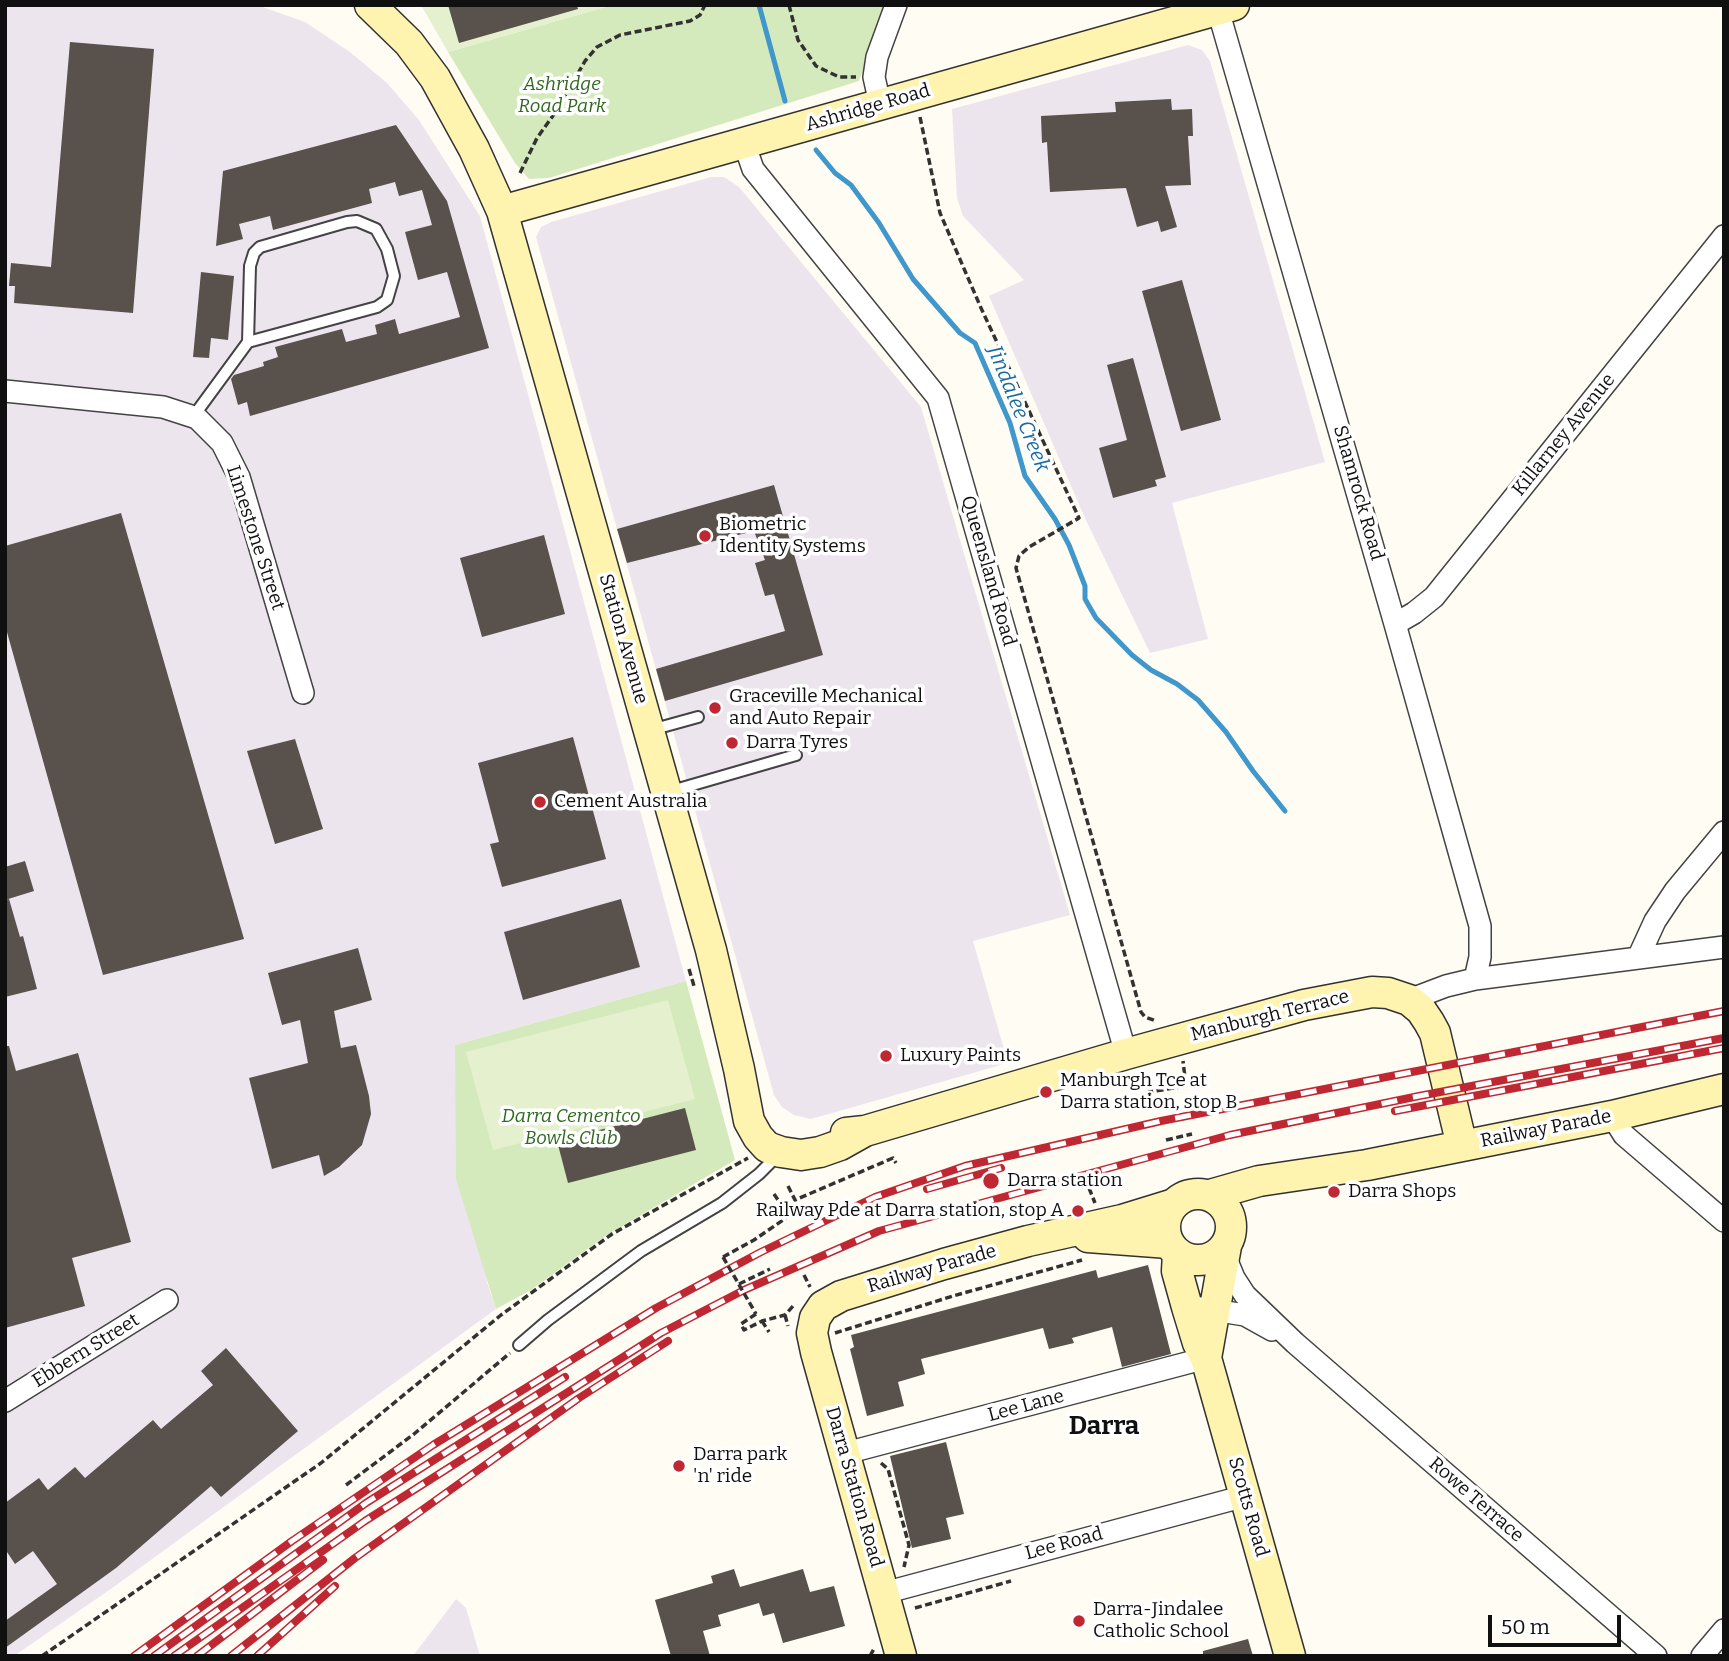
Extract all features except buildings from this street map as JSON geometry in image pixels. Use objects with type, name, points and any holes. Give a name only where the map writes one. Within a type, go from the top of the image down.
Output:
[{"type":"street","name":"Station Avenue","points":[[370,5],[409,43],[435,78],[474,149],[502,211],[711,950],[739,1069],[748,1121],[767,1147],[791,1147]]},
{"type":"street","points":[[880,104],[874,77],[877,57],[896,5]]},
{"type":"street","name":"Ashridge Road","points":[[502,211],[1226,8]]},
{"type":"street","name":"Shamrock Road","points":[[1226,8],[1480,926],[1480,957],[1475,979]]},
{"type":"street","name":"Queensland Road","points":[[744,143],[753,169],[938,398],[1126,1054]]},
{"type":"street","name":"Killarney Avenue","points":[[1395,624],[1433,597],[1724,236]]},
{"type":"street","name":"Limestone Street","points":[[5,391],[163,407],[193,417],[222,443],[240,477],[303,693]]},
{"type":"street","points":[[1638,958],[1655,921],[1675,891],[1724,832]]},
{"type":"street","points":[[1462,1146],[1435,1033],[1421,1010],[1409,1000],[1446,986],[1475,979],[1724,947]]},
{"type":"street","name":"Manburgh Terrace","points":[[791,1147],[820,1152],[840,1146],[865,1131],[1304,1005],[1352,995],[1388,993],[1409,1000]]},
{"type":"street","name":"Railway Parade","points":[[1220,1205],[1367,1165],[1612,1116],[1724,1088]]},
{"type":"street","points":[[1612,1116],[1624,1135],[1724,1221]]},
{"type":"street","points":[[1190,1194],[1220,1205],[1232,1226],[1225,1251],[1198,1260],[1173,1248],[1165,1223],[1174,1204],[1190,1194]]},
{"type":"street","name":"Railway Parade","points":[[806,1305],[823,1306],[841,1296],[944,1264],[1122,1220],[1174,1204]]},
{"type":"street","name":"Railway Parade","points":[[1056,1236],[1173,1248]]},
{"type":"street","name":"Scotts Road","points":[[1173,1248],[1177,1271],[1201,1308],[1206,1358],[1290,1656]]},
{"type":"street","name":"Scotts Road","points":[[1201,1308],[1225,1251]]},
{"type":"street","name":"Rowe Terrace","points":[[1225,1251],[1234,1278],[1245,1295],[1295,1343],[1656,1656]]},
{"type":"street","name":"Ebbern Street","points":[[5,1401],[167,1300]]},
{"type":"street","name":"Darra Station Road","points":[[806,1305],[816,1352],[901,1656]]},
{"type":"street","name":"Rowe Terrace","points":[[1201,1308],[1245,1315],[1295,1343]]},
{"type":"street","name":"Lee Lane","points":[[846,1453],[1206,1358]]},
{"type":"street","name":"Lee Road","points":[[884,1593],[1245,1496]]},
{"type":"street","points":[[1702,1656],[1724,1630]]},
{"type":"lane","points":[[193,417],[248,342],[250,266],[254,253],[260,247],[347,222],[357,221],[376,229],[387,249],[394,276],[387,300],[377,307],[248,342]]},
{"type":"lane","points":[[649,731],[698,717]]},
{"type":"lane","points":[[665,792],[796,755]]},
{"type":"lane","points":[[519,1345],[548,1320],[641,1251],[722,1203],[791,1147]]},
{"type":"path","points":[[520,173],[537,138],[557,110],[585,61],[597,47],[620,35],[690,21],[700,15],[705,5]]},
{"type":"path","points":[[789,5],[798,40],[816,66],[839,77],[860,77]]},
{"type":"path","points":[[920,117],[940,213],[1079,518],[1039,540],[1019,556],[1016,568],[1141,1012],[1153,1021],[1164,1021]]},
{"type":"path","points":[[1152,1105],[1149,1092],[1186,1086],[1183,1057]]},
{"type":"path","points":[[1166,1140],[1192,1134]]},
{"type":"path","points":[[41,1656],[321,1463],[501,1315],[612,1234],[747,1158]]},
{"type":"path","points":[[788,1186],[795,1200],[893,1158],[896,1163]]},
{"type":"path","points":[[774,1194],[784,1209],[786,1218],[723,1257],[755,1314],[741,1324],[744,1330],[806,1305],[811,1289],[804,1275]]},
{"type":"path","points":[[953,1296],[1088,1259]]},
{"type":"path","points":[[739,1284],[770,1269]]},
{"type":"path","points":[[762,1321],[769,1332]]},
{"type":"path","points":[[346,1485],[414,1434],[519,1345]]},
{"type":"shaded area","points":[[5,5],[257,5],[305,22],[350,52],[387,83],[419,120],[480,216],[686,981],[455,1045],[487,1282],[496,1309],[115,1586],[14,1656],[5,1656]]},
{"type":"shaded area","points":[[1188,45],[1202,50],[1210,61],[1325,462],[1172,503],[1208,639],[1150,653],[1084,516],[989,296],[1024,280],[963,216],[957,198],[952,109]]},
{"type":"shaded area","points":[[711,177],[724,177],[739,187],[921,407],[1070,915],[973,941],[1008,1063],[811,1119],[794,1115],[782,1107],[774,1095],[536,237],[541,227],[551,222]]},
{"type":"shaded area","points":[[456,1599],[466,1608],[480,1656],[413,1656]]},
{"type":"green space","points":[[421,5],[612,5],[448,52]]},
{"type":"green space","name":"Ashridge Road Park","points":[[612,5],[887,5],[859,81],[549,178],[529,179],[515,163],[448,52]]},
{"type":"green space","name":"Darra Cementco Bowls Club","points":[[686,981],[735,1160],[607,1235],[531,1290],[496,1309],[456,1179],[455,1045]]},
{"type":"green space","points":[[668,1000],[695,1099],[493,1150],[466,1052]]},
{"type":"waterway","name":"Jindalee Creek","points":[[759,5],[785,101]]},
{"type":"waterway","name":"Jindalee Creek","points":[[816,150],[835,173],[851,185],[879,223],[913,279],[960,333],[975,343],[1010,423],[1025,476],[1055,519],[1069,545],[1085,586],[1085,599],[1096,618],[1132,655],[1198,700],[1226,732],[1285,811]]},
{"type":"railway","points":[[134,1656],[292,1541],[433,1445],[656,1308],[761,1252],[875,1197],[965,1166],[1161,1121],[1724,1011]]},
{"type":"railway","points":[[174,1656],[365,1521],[661,1333],[744,1290],[879,1231],[1230,1135],[1724,1038]]},
{"type":"railway","points":[[1395,1111],[1724,1048]]},
{"type":"railway","points":[[927,1189],[1001,1168]]},
{"type":"railway","points":[[231,1656],[355,1558],[579,1398],[668,1341]]},
{"type":"railway","points":[[154,1656],[366,1503],[565,1377]]},
{"type":"railway","points":[[197,1656],[323,1560]]},
{"type":"railway","points":[[257,1656],[335,1586]]},
{"type":"place","name":"Biometric Identity Systems","points":[[705,536]]},
{"type":"place","name":"Graceville Mechanical and Auto Repair","points":[[715,708]]},
{"type":"place","name":"Darra Tyres","points":[[732,743]]},
{"type":"place","name":"Cement Australia","points":[[540,802]]},
{"type":"place","name":"Luxury Paints","points":[[886,1056]]},
{"type":"place","name":"Manburgh Tce at Darra station, stop B","points":[[1046,1092]]},
{"type":"place","name":"Darra station","points":[[991,1181]]},
{"type":"place","name":"Darra Shops","points":[[1334,1192]]},
{"type":"place","name":"Railway Pde at Darra station, stop A","points":[[1078,1211]]},
{"type":"place","name":"Darra park 'n' ride","points":[[679,1466]]},
{"type":"place","name":"Darra-Jindalee Catholic School","points":[[1079,1621]]},
{"type":"district","name":"Darra","points":[[1104,1427]]}]
